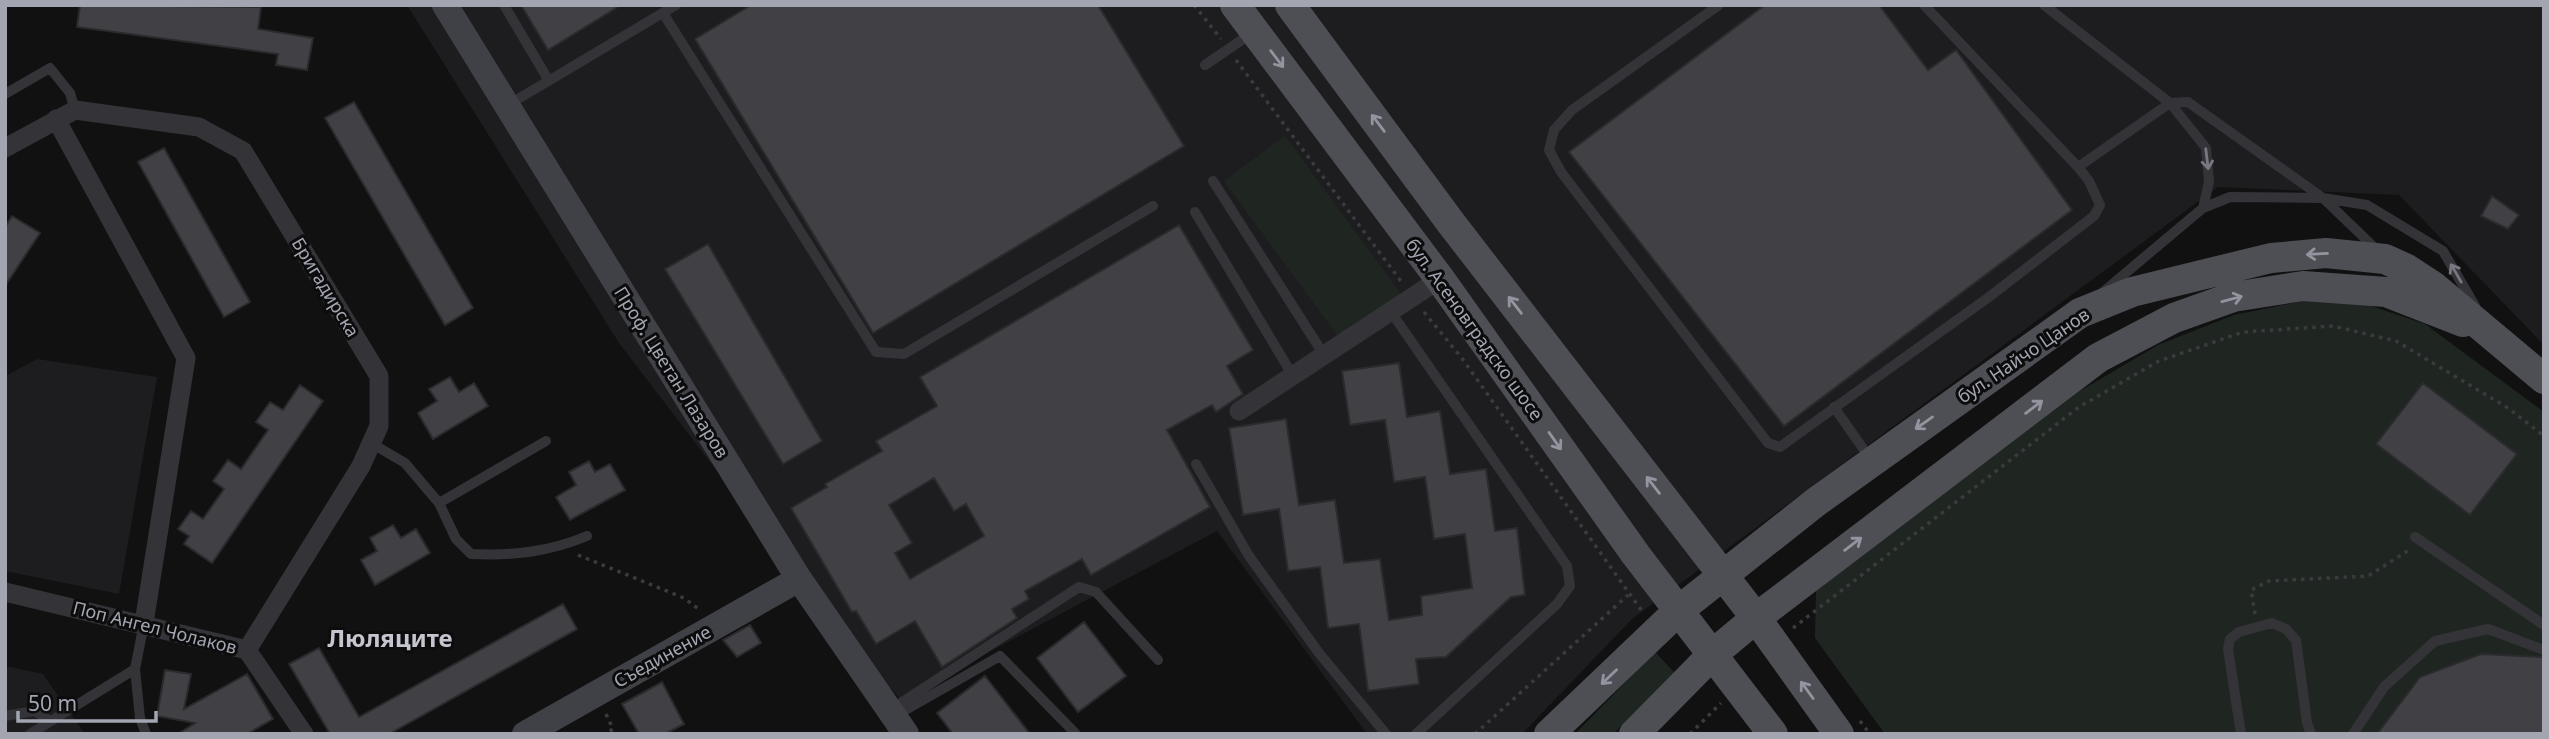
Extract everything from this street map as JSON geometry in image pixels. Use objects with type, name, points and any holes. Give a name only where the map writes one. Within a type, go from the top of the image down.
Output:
[{"type":"main road","name":"бул. Асеновградско шосе","points":[[1235,5],[1440,279],[1678,611],[1713,654],[1729,694],[1773,734]]},
{"type":"main road","points":[[1290,5],[1451,223],[1756,618],[1784,637],[1839,734]]},
{"type":"main road","name":"бул. Найчо Цанов","points":[[1549,734],[1678,611],[1871,460],[2080,313],[2132,292],[2271,258],[2326,253],[2385,259],[2424,280],[2544,379]]},
{"type":"main road","name":"бул. Найчо Цанов","points":[[1634,734],[1713,654],[1756,618],[2098,358],[2174,318],[2232,297],[2303,286],[2386,292],[2490,332]]},
{"type":"street","name":"Проф. Цветан Лазаров","points":[[445,5],[799,579],[897,720]]},
{"type":"street","points":[[5,148],[75,110]]},
{"type":"street","name":"Бригадирска","points":[[75,110],[200,127],[243,151],[379,376],[379,426],[361,466],[247,650]]},
{"type":"street","points":[[56,119],[186,358],[144,624]]},
{"type":"street","points":[[1239,411],[1440,279]]},
{"type":"street","name":"Съединение","points":[[525,734],[799,579]]},
{"type":"street","name":"Поп Ангел Чолаков","points":[[5,592],[247,650],[304,734]]},
{"type":"lane","points":[[504,5],[550,80]]},
{"type":"lane","points":[[508,106],[676,5]]},
{"type":"lane","points":[[1719,5],[1572,110],[1554,130],[1549,150],[1561,172],[1768,443],[1780,447],[1989,297],[2094,216],[2100,205],[2089,181],[2078,167],[1924,5]]},
{"type":"lane","points":[[2044,5],[2170,103],[2206,148],[2209,182],[2203,208]]},
{"type":"lane","points":[[663,13],[876,352],[904,354],[1153,206]]},
{"type":"lane","points":[[1205,65],[1255,31]]},
{"type":"lane","points":[[5,94],[50,68],[70,93],[75,110]]},
{"type":"lane","points":[[2078,167],[2170,103],[2188,102],[2323,198],[2385,259]]},
{"type":"lane","points":[[1213,181],[1324,355]]},
{"type":"lane","points":[[2080,313],[2203,208],[2230,197],[2323,198],[2367,205],[2443,251],[2490,332]]},
{"type":"lane","points":[[1195,212],[1293,376]]},
{"type":"lane","points":[[1391,312],[1567,566],[1570,586],[1557,604],[1416,734]]},
{"type":"lane","points":[[1834,407],[1871,460]]},
{"type":"lane","points":[[439,503],[546,441]]},
{"type":"lane","points":[[371,443],[405,463],[439,503],[456,539],[471,554],[506,556],[560,547],[587,536]]},
{"type":"lane","points":[[1196,464],[1249,556],[1319,653],[1386,734]]},
{"type":"lane","points":[[2419,539],[2544,625]]},
{"type":"lane","points":[[897,720],[1079,587],[1096,592],[1158,660]]},
{"type":"lane","points":[[2241,734],[2228,649],[2230,639],[2239,632],[2272,623],[2286,629],[2296,640],[2307,723],[2311,734]]},
{"type":"lane","points":[[144,624],[135,668],[140,718],[146,734]]},
{"type":"lane","points":[[2353,734],[2384,687],[2435,641],[2488,629],[2544,650]]},
{"type":"lane","points":[[897,720],[1000,656],[1074,733]]},
{"type":"lane","points":[[30,734],[135,668]]},
{"type":"lane","points":[[5,716],[35,711],[50,721]]},
{"type":"path","points":[[1784,637],[2079,407],[2159,361],[2243,332],[2333,326],[2396,341],[2508,408],[2544,436]]},
{"type":"path","points":[[2257,627],[2251,590],[2269,581],[2368,576],[2419,539]]},
{"type":"path","points":[[560,547],[684,598],[703,612],[715,626]]},
{"type":"path","points":[[1475,734],[1628,595]]},
{"type":"path","points":[[1690,734],[1729,694]]},
{"type":"shaded area","points":[[407,5],[2544,5],[2544,345],[2399,195],[2218,187],[1632,619],[1522,734],[1367,734],[1217,531],[900,699],[830,619],[619,343]]},
{"type":"shaded area","points":[[1285,136],[1401,294],[1340,339],[1224,181]]},
{"type":"shaded area","points":[[2308,300],[2365,304],[2425,324],[2544,412],[2544,734],[1885,734],[1815,638],[1816,590],[2080,391],[2158,345],[2234,315]]},
{"type":"shaded area","points":[[37,359],[157,377],[119,594],[5,571],[5,376]]},
{"type":"shaded area","points":[[1655,652],[1674,672],[1613,734],[1575,734]]},
{"type":"shaded area","points":[[5,666],[43,674],[85,734],[5,734]]},
{"type":"building","points":[[80,5],[261,7],[258,29],[313,38],[307,70],[276,65],[278,54],[77,27]]},
{"type":"building","points":[[521,5],[621,5],[548,50]]},
{"type":"building","points":[[751,5],[1098,5],[1184,146],[873,333],[695,39]]},
{"type":"building","points":[[1765,5],[1879,5],[1928,70],[1956,50],[2072,210],[1784,426],[1569,152]]},
{"type":"building","points":[[354,102],[473,308],[445,325],[325,118]]},
{"type":"building","points":[[164,148],[250,302],[224,317],[138,162]]},
{"type":"building","points":[[2492,196],[2519,215],[2508,229],[2481,216]]},
{"type":"building","points":[[12,216],[40,233],[5,286],[5,227]]},
{"type":"building","points":[[1179,225],[1253,350],[1227,366],[1243,394],[1216,412],[1212,405],[1167,430],[1210,507],[1091,575],[1082,559],[1025,591],[1029,599],[1012,609],[1017,618],[942,667],[915,621],[876,644],[856,611],[852,612],[791,508],[827,487],[825,484],[882,451],[876,441],[937,406],[920,377]],"holes":[[[934,478],[954,511],[966,504],[984,536],[910,579],[895,553],[912,543],[889,505]]]},
{"type":"building","points":[[708,244],[822,441],[783,464],[665,269]]},
{"type":"building","points":[[1399,363],[1407,417],[1440,411],[1450,474],[1486,469],[1495,531],[1517,528],[1525,595],[1511,597],[1446,657],[1416,659],[1419,684],[1368,691],[1359,624],[1328,628],[1320,567],[1288,571],[1279,509],[1243,515],[1229,428],[1286,419],[1299,505],[1335,500],[1344,563],[1380,559],[1389,620],[1422,615],[1421,596],[1472,588],[1465,534],[1434,539],[1425,477],[1394,482],[1385,420],[1350,425],[1342,371]]},
{"type":"building","points":[[450,377],[459,392],[474,383],[488,406],[433,439],[418,413],[437,401],[429,389]]},
{"type":"building","points":[[2423,383],[2517,454],[2470,515],[2376,444]]},
{"type":"building","points":[[300,385],[323,401],[212,563],[184,544],[189,536],[178,529],[191,511],[203,519],[224,489],[213,481],[228,460],[241,469],[268,430],[256,422],[270,402],[283,410]]},
{"type":"building","points":[[589,461],[595,472],[610,464],[625,490],[570,520],[556,497],[576,485],[569,472]]},
{"type":"building","points":[[393,525],[401,538],[416,529],[430,553],[375,585],[361,560],[377,551],[370,538]]},
{"type":"building","points":[[563,604],[577,629],[389,734],[330,734],[289,664],[319,648],[359,717]]},
{"type":"building","points":[[1084,622],[1126,676],[1078,712],[1037,658]]},
{"type":"building","points":[[750,625],[761,643],[737,657],[723,640]]},
{"type":"building","points":[[2481,654],[2544,657],[2544,734],[2377,734],[2420,677]]},
{"type":"building","points":[[165,670],[191,674],[184,709],[247,674],[273,719],[247,734],[178,734],[195,723],[157,716]]},
{"type":"building","points":[[985,676],[1030,734],[953,734],[937,713]]},
{"type":"building","points":[[662,682],[684,724],[665,734],[639,734],[622,704]]},
{"type":"district","name":"Люляците","points":[[390,637]]}]
